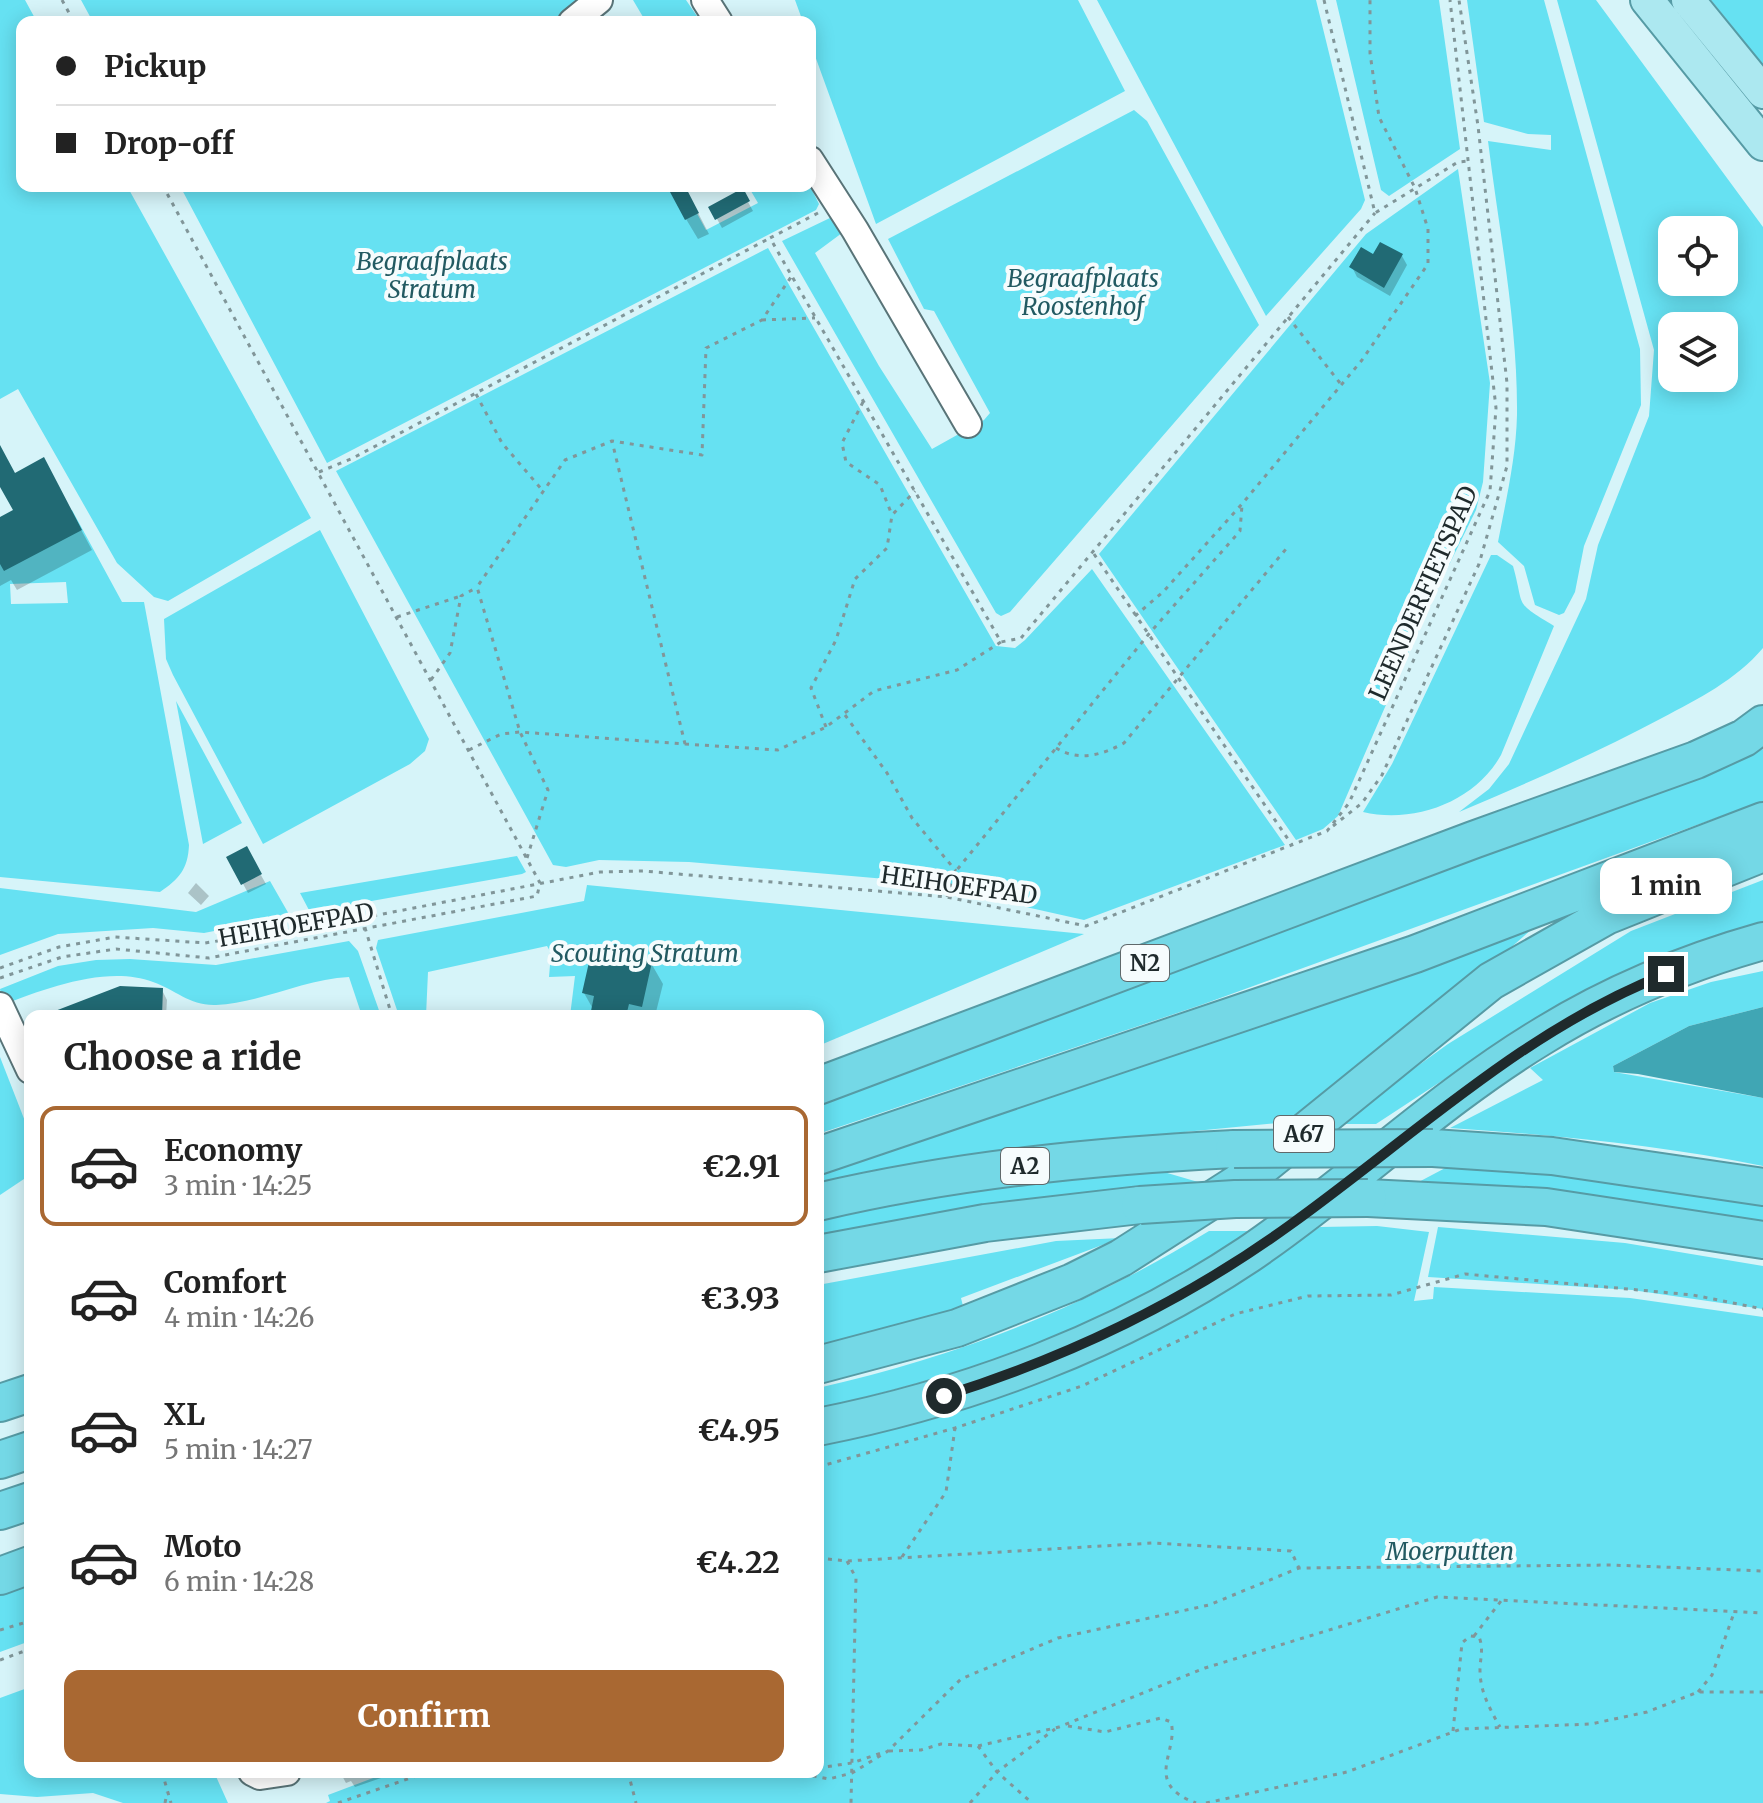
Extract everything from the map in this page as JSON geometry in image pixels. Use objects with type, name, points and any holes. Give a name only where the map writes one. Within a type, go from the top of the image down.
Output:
[{"type":"highway","name":"N2","points":[[824,1084],[1473,840],[1696,760],[1763,724]]},
{"type":"highway","points":[[824,1154],[1415,954],[1763,821]]},
{"type":"highway","name":"A67","points":[[824,1363],[957,1328],[1073,1282],[1121,1258],[1254,1173],[1491,981],[1606,916],[1763,853]]},
{"type":"highway","points":[[824,1425],[978,1385],[1049,1358],[1160,1307],[1291,1224],[1455,1097],[1539,1038],[1646,982],[1763,941]]},
{"type":"highway","name":"A2","points":[[824,1201],[1062,1161],[1234,1149],[1343,1146],[1552,1156],[1763,1187]]},
{"type":"highway","name":"A2","points":[[824,1253],[985,1223],[1140,1205],[1368,1198],[1546,1207],[1763,1240]]},
{"type":"highway","points":[[0,1460],[24,1452]]},
{"type":"highway","points":[[0,1511],[24,1503]]},
{"type":"highway","points":[[0,1576],[24,1567]]},
{"type":"main road","points":[[1647,0],[1763,144]]},
{"type":"main road","points":[[1688,0],[1763,92]]},
{"type":"street","points":[[579,16],[599,0]]},
{"type":"street","points":[[816,169],[968,424]]},
{"type":"street","points":[[0,1006],[24,1057]]},
{"type":"path","points":[[1324,0],[1375,213]]},
{"type":"path","points":[[1135,616],[1163,592],[1242,504],[1362,360],[1428,264],[1428,229],[1415,188],[1379,117],[1370,53],[1370,0]]},
{"type":"path","name":"LEENDERFIETSPAD","points":[[1327,831],[1349,803],[1490,491],[1496,408],[1450,0]]},
{"type":"path","points":[[1093,553],[1292,845],[1327,831],[1362,803],[1382,775],[1479,564],[1507,466],[1507,383],[1478,126],[1459,0]]},
{"type":"path","points":[[469,750],[501,734],[520,732],[778,750],[826,727],[874,691],[957,670],[1001,642],[1021,638],[1375,213],[1458,162],[1469,161]]},
{"type":"path","points":[[166,192],[540,883]]},
{"type":"path","points":[[319,472],[351,459],[476,394],[838,202]]},
{"type":"path","points":[[770,238],[1001,642]]},
{"type":"path","points":[[762,320],[792,276]]},
{"type":"path","points":[[1288,317],[1340,383]]},
{"type":"path","points":[[397,617],[461,596],[477,587],[565,460],[612,441],[702,455],[706,348],[762,320],[816,318]]},
{"type":"path","points":[[476,394],[502,443],[543,491]]},
{"type":"path","points":[[826,727],[811,688],[836,640],[855,579],[887,548],[892,515],[880,485],[846,462],[842,443],[863,402]]},
{"type":"path","points":[[612,441],[685,744]]},
{"type":"path","points":[[892,515],[915,491]]},
{"type":"path","points":[[947,897],[956,871],[1148,635],[1240,531],[1242,504]]},
{"type":"path","points":[[1056,748],[1068,755],[1102,755],[1124,743],[1286,549]]},
{"type":"path","points":[[477,587],[520,732],[548,790],[527,858]]},
{"type":"path","points":[[431,680],[450,653],[461,596]]},
{"type":"path","points":[[845,714],[887,773],[912,818],[956,871]]},
{"type":"path","name":"HEIHOEFPAD","points":[[0,968],[59,947],[115,937],[205,943],[362,918],[600,872],[643,871],[947,897],[1086,926],[1292,845]]},
{"type":"path","name":"HEIHOEFPAD","points":[[0,978],[62,957],[116,949],[209,958],[366,931],[537,896],[540,883]]},
{"type":"path","points":[[362,918],[390,1010]]},
{"type":"path","points":[[824,1465],[955,1428],[1082,1386],[1235,1314],[1308,1296],[1391,1295],[1465,1274],[1693,1295],[1763,1309]]},
{"type":"path","points":[[902,1557],[946,1492],[955,1428]]},
{"type":"path","points":[[824,1559],[847,1561],[1153,1543],[1291,1551],[1299,1568]]},
{"type":"path","points":[[847,1561],[856,1578],[851,1803]]},
{"type":"path","points":[[824,1778],[852,1773],[888,1751],[961,1679],[1058,1638],[1209,1605],[1299,1568],[1611,1565],[1763,1571]]},
{"type":"path","points":[[824,1767],[852,1763],[888,1751],[921,1750],[941,1744],[978,1746],[1059,1727],[1205,1668],[1437,1597],[1763,1613]]},
{"type":"path","points":[[1453,1731],[1462,1643],[1474,1636],[1501,1601]]},
{"type":"path","points":[[1698,1692],[1712,1675],[1734,1612]]},
{"type":"path","points":[[0,1630],[24,1623]]},
{"type":"path","points":[[1474,1636],[1479,1637],[1483,1646],[1480,1672],[1484,1698],[1500,1727]]},
{"type":"path","points":[[0,1660],[24,1651]]},
{"type":"path","points":[[1206,1803],[1347,1772],[1453,1731],[1591,1724],[1647,1712],[1698,1692],[1763,1692]]},
{"type":"path","points":[[1065,1725],[1105,1732],[1161,1718],[1171,1722],[1174,1735],[1165,1756],[1165,1777],[1182,1796],[1196,1803]]},
{"type":"path","points":[[970,1803],[997,1772],[1059,1727]]},
{"type":"path","points":[[978,1746],[997,1772],[1032,1803]]},
{"type":"path","points":[[163,1778],[171,1803]]},
{"type":"path","points":[[338,1803],[411,1778]]},
{"type":"path","points":[[630,1778],[636,1803]]},
{"type":"path","points":[[165,1803],[167,1793]]},
{"type":"green space","points":[[0,0],[25,0],[34,16],[16,16],[16,192],[130,192],[311,518],[168,601],[154,597],[117,563],[18,389],[0,399]]},
{"type":"green space","points":[[81,0],[583,0],[565,16],[90,16]]},
{"type":"green space","points":[[633,0],[686,0],[697,16],[642,16]]},
{"type":"green space","points":[[795,0],[1078,0],[1125,91],[876,224],[816,59],[816,16],[801,16]]},
{"type":"green space","points":[[1097,0],[1316,0],[1365,200],[1361,209],[1266,316]]},
{"type":"green space","points":[[1336,0],[1439,0],[1460,149],[1389,196],[1381,190]]},
{"type":"green space","points":[[1467,0],[1544,0],[1640,349],[1641,405],[1584,546],[1575,592],[1564,613],[1559,615],[1535,605],[1524,566],[1498,542],[1515,447],[1517,415],[1511,312],[1488,141],[1551,150],[1551,135],[1528,134],[1484,122]]},
{"type":"green space","points":[[1557,0],[1596,0],[1763,227],[1763,648],[1729,679],[1689,704],[1536,779],[1459,812],[1489,789],[1509,764],[1586,599],[1598,545],[1649,416],[1654,350]]},
{"type":"green space","points":[[1711,0],[1763,0],[1763,65]]},
{"type":"green space","name":"Begraafplaats Roostenhof","points":[[1134,110],[1147,121],[1259,325],[1010,612],[1001,616],[996,613],[782,241],[832,217],[842,233],[815,253],[879,366],[932,449],[984,420],[990,413],[934,311],[924,309],[888,239]]},
{"type":"green space","points":[[1458,169],[1490,383],[1483,482],[1476,510],[1426,612],[1338,816],[1323,829],[1296,840],[1099,554],[1366,234]]},
{"type":"green space","name":"Begraafplaats Stratum","points":[[183,192],[685,192],[706,230],[758,203],[752,192],[813,192],[819,204],[816,210],[327,463]]},
{"type":"green space","points":[[768,248],[996,646],[1015,648],[1025,640],[1092,569],[1285,845],[1084,920],[909,881],[689,862],[599,860],[566,867],[553,865],[336,471]]},
{"type":"green space","points":[[72,510],[122,602],[144,602],[189,845],[187,861],[181,873],[160,892],[0,877],[0,531],[44,526]],"holes":[[[66,582],[68,603],[11,604],[10,584]]]},
{"type":"green space","points":[[320,530],[429,739],[425,751],[410,764],[263,844],[173,675],[166,659],[164,619]]},
{"type":"green space","points":[[1491,555],[1497,555],[1513,566],[1523,603],[1554,626],[1501,755],[1476,785],[1441,806],[1402,815],[1363,812],[1392,764]]},
{"type":"green space","points":[[176,701],[242,823],[203,844]]},
{"type":"green space","points":[[1763,749],[1763,801],[1201,1005],[824,1132],[824,1097],[1725,766]]},
{"type":"green space","points":[[517,856],[526,872],[522,874],[310,912],[300,893]]},
{"type":"green space","points":[[1763,880],[1763,922],[1705,939],[1600,984],[1527,1025],[1376,1124],[1337,1124],[1448,1044],[1631,931]]},
{"type":"green space","points":[[270,881],[290,916],[204,933],[153,928],[58,934],[0,955],[0,888],[196,912]]},
{"type":"green space","name":"Scouting Stratum","points":[[587,885],[1084,934],[824,1043],[824,1010],[571,1010],[575,976],[549,977],[551,953],[547,946],[428,972],[426,1010],[397,1010],[376,948],[378,940],[584,901]]},
{"type":"green space","points":[[1532,929],[1465,988],[1366,1058],[1287,1122],[1061,1144],[942,1161],[824,1183],[824,1170]]},
{"type":"green space","points":[[349,941],[358,951],[379,1010],[360,1010],[349,977],[216,1005],[198,1003],[161,985],[135,977],[97,977],[77,981],[3,1005],[0,989],[58,966],[96,960],[130,959],[216,965]]},
{"type":"green space","points":[[1763,971],[1763,1007],[1689,1026],[1613,1066],[1614,1072],[1763,1098],[1763,1166],[1607,1142],[1450,1128],[1543,1080],[1530,1068],[1650,1003],[1711,982]]},
{"type":"green space","points":[[0,1057],[24,1119],[24,1179],[0,1195]]},
{"type":"green space","points":[[1140,1165],[1198,1182],[1059,1200],[824,1241],[824,1214]]},
{"type":"green space","points":[[1449,1166],[1545,1172],[1763,1203],[1763,1229],[1413,1185]]},
{"type":"green space","name":"Moerputten","points":[[1377,1226],[1429,1232],[1414,1301],[1433,1299],[1434,1287],[1630,1298],[1763,1317],[1763,1803],[326,1803],[330,1801],[328,1795],[373,1778],[824,1778],[824,1441],[1209,1297],[1320,1227]]},
{"type":"green space","points":[[1438,1227],[1625,1243],[1763,1266],[1763,1309],[1632,1290],[1428,1277]]},
{"type":"green space","points":[[1209,1231],[1250,1231],[1145,1296],[1073,1330],[965,1369],[824,1407],[824,1387],[922,1360],[1020,1326],[1068,1306]]},
{"type":"green space","points":[[1121,1238],[961,1298],[964,1310],[824,1352],[824,1284],[1056,1241]]},
{"type":"green space","points":[[24,1584],[24,1643],[0,1652],[0,1592]]},
{"type":"green space","points":[[24,1689],[24,1778],[217,1778],[228,1803],[123,1803],[93,1793],[37,1797],[0,1794],[0,1698]]},
{"type":"shaded area","points":[[1763,1007],[1763,1098],[1614,1072],[1613,1066],[1689,1026]]},
{"type":"building","points":[[670,192],[688,192],[699,213],[685,220]]},
{"type":"building","points":[[736,192],[745,192],[750,201],[715,220],[708,207]]},
{"type":"building","points":[[1380,242],[1403,254],[1384,288],[1349,267],[1361,247],[1373,254]]},
{"type":"building","points":[[0,445],[15,473],[44,457],[82,530],[4,571],[0,564],[0,517],[13,510],[0,487]]},
{"type":"building","points":[[247,846],[262,874],[241,885],[226,857]]},
{"type":"building","points":[[592,949],[652,962],[642,1007],[629,1004],[628,1010],[591,1010],[594,996],[582,993]]},
{"type":"building","points":[[120,986],[163,988],[162,1010],[58,1010]]},
{"type":"route","points":[[944,1396],[1049,1358],[1116,1329],[1201,1284],[1291,1224],[1514,1054],[1607,1000],[1666,974]]}]
